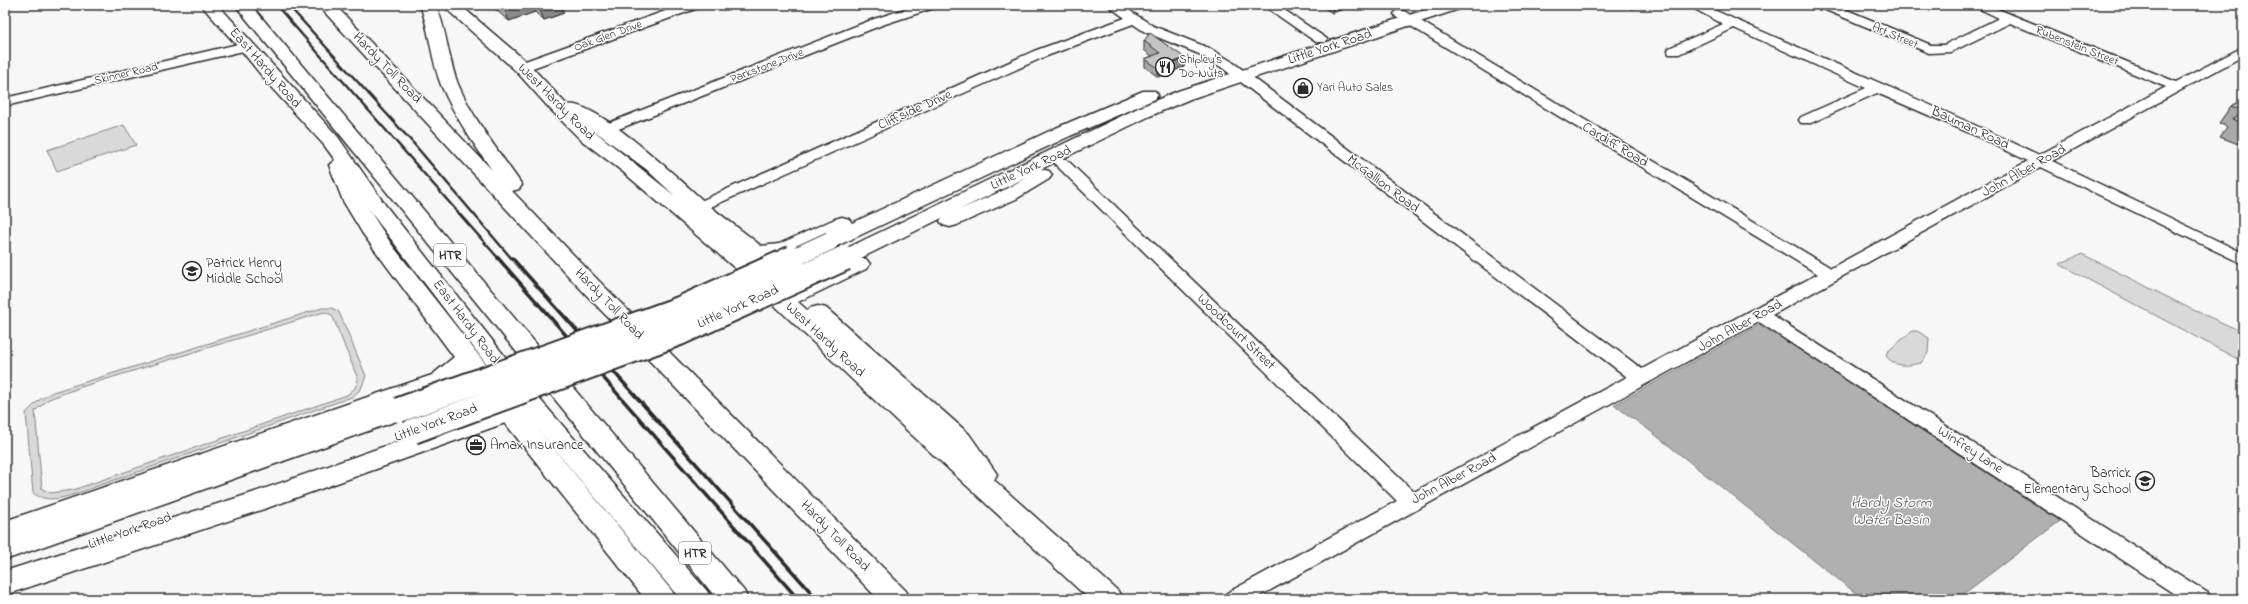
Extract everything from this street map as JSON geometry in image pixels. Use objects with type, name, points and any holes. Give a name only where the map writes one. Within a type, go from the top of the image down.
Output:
[{"type":"main road","name":"East Hardy Road","points":[[209,5],[247,46],[276,82],[331,141],[379,210],[450,299],[504,372],[514,402],[611,496],[697,599]]},
{"type":"main road","name":"HTR","points":[[243,5],[734,599]]},
{"type":"main road","name":"Hardy Toll Road","points":[[326,5],[550,243],[896,599]]},
{"type":"main road","points":[[428,5],[439,37],[445,70],[456,99],[474,130],[550,243]]},
{"type":"main road","name":"West Hardy Road","points":[[450,5],[522,67],[548,94],[557,106],[588,136],[629,167],[774,292],[865,378],[1108,599]]},
{"type":"main road","name":"Little York Road","points":[[5,549],[680,309],[756,276],[1063,132],[1144,96],[1235,72],[1405,17],[1427,5]]},
{"type":"main road","name":"Little York Road","points":[[5,575],[413,431],[514,402],[774,292],[847,263],[1171,100],[1235,72],[1321,39],[1456,5]]},
{"type":"main road","points":[[548,94],[606,129],[652,165],[699,207],[753,250],[797,295],[960,441],[1011,512]]},
{"type":"main road","points":[[753,250],[771,253],[798,243],[978,160],[1063,132]]},
{"type":"main road","points":[[331,141],[342,178],[355,207],[467,358],[514,402],[662,599]]},
{"type":"main road","points":[[798,243],[789,254],[799,269],[818,275],[899,244],[992,205],[1025,187],[1061,162],[1086,142]]},
{"type":"main road","points":[[797,295],[847,263]]},
{"type":"main road","points":[[5,532],[440,381],[456,370],[467,358]]},
{"type":"main road","points":[[416,389],[442,389],[455,402],[457,424],[442,436]]},
{"type":"main road","points":[[5,583],[116,550],[442,436],[514,402]]},
{"type":"street","name":"Oak Glen Drive","points":[[522,67],[694,5]]},
{"type":"street","name":"Parkstone Drive","points":[[606,129],[878,22],[930,5]]},
{"type":"street","name":"McGallion Road","points":[[1113,5],[1150,29],[1204,51],[1235,72],[1642,379]]},
{"type":"street","points":[[1269,5],[1321,39]]},
{"type":"street","name":"Bauman Road","points":[[1693,5],[1733,24],[1878,86],[2040,161],[2243,259]]},
{"type":"street","name":"Art Street","points":[[1825,5],[1928,49],[1946,49],[2010,18]]},
{"type":"street","name":"Rubenstein Street","points":[[1977,5],[2177,87]]},
{"type":"street","name":"Cardiff Road","points":[[1405,17],[1831,275]]},
{"type":"street","name":"Cliffside Drive","points":[[699,207],[1039,54],[1134,19]]},
{"type":"street","points":[[1674,51],[1733,24]]},
{"type":"street","name":"Skinner Road","points":[[5,102],[247,46]]},
{"type":"street","name":"John Alber Road","points":[[1236,599],[1411,502],[1642,379],[2243,51]]},
{"type":"street","points":[[1806,120],[1878,86]]},
{"type":"street","name":"Woodcourt Street","points":[[1061,162],[1411,502]]},
{"type":"street","name":"Winfrey Lane","points":[[1760,315],[2200,599]]},
{"type":"shaded area","points":[[124,125],[136,145],[57,171],[47,150]]},
{"type":"shaded area","points":[[2082,254],[2189,308],[2243,332],[2243,362],[2059,264]]},
{"type":"shaded area","points":[[322,308],[332,308],[339,312],[366,376],[361,389],[352,397],[72,495],[62,498],[47,499],[33,493],[26,413],[39,400],[53,392]],"holes":[[[324,312],[332,315],[358,379],[355,388],[347,395],[73,490],[51,493],[42,489],[35,411],[49,399],[81,387]]]},
{"type":"shaded area","points":[[1912,331],[1917,331],[1929,338],[1928,353],[1921,363],[1902,365],[1894,363],[1886,356],[1887,352]]},
{"type":"water","name":"Hardy Storm Water Basin","points":[[1761,324],[2060,521],[1957,599],[1863,599],[1649,430],[1614,405]]},
{"type":"building","points":[[499,5],[522,5],[505,10]]},
{"type":"building","points":[[535,5],[554,5],[540,10]]},
{"type":"building","points":[[1150,33],[1185,58],[1158,68],[1145,59],[1160,53],[1144,41]]},
{"type":"building","points":[[2243,100],[2243,111],[2231,106]]},
{"type":"building","points":[[2243,112],[2243,123],[2232,119]]},
{"type":"railway","points":[[276,5],[499,259]]},
{"type":"railway","points":[[288,5],[414,144],[512,259]]},
{"type":"railway","points":[[498,258],[798,599]]},
{"type":"railway","points":[[512,258],[817,599]]},
{"type":"place","name":"Shipley's Do-Nuts","points":[[1165,67]]},
{"type":"place","name":"Yari Auto Sales","points":[[1303,88]]},
{"type":"place","name":"Patrick Henry Middle School","points":[[192,271]]},
{"type":"place","name":"Amax Insurance","points":[[476,445]]},
{"type":"place","name":"Barrick Elementary School","points":[[2145,481]]}]
